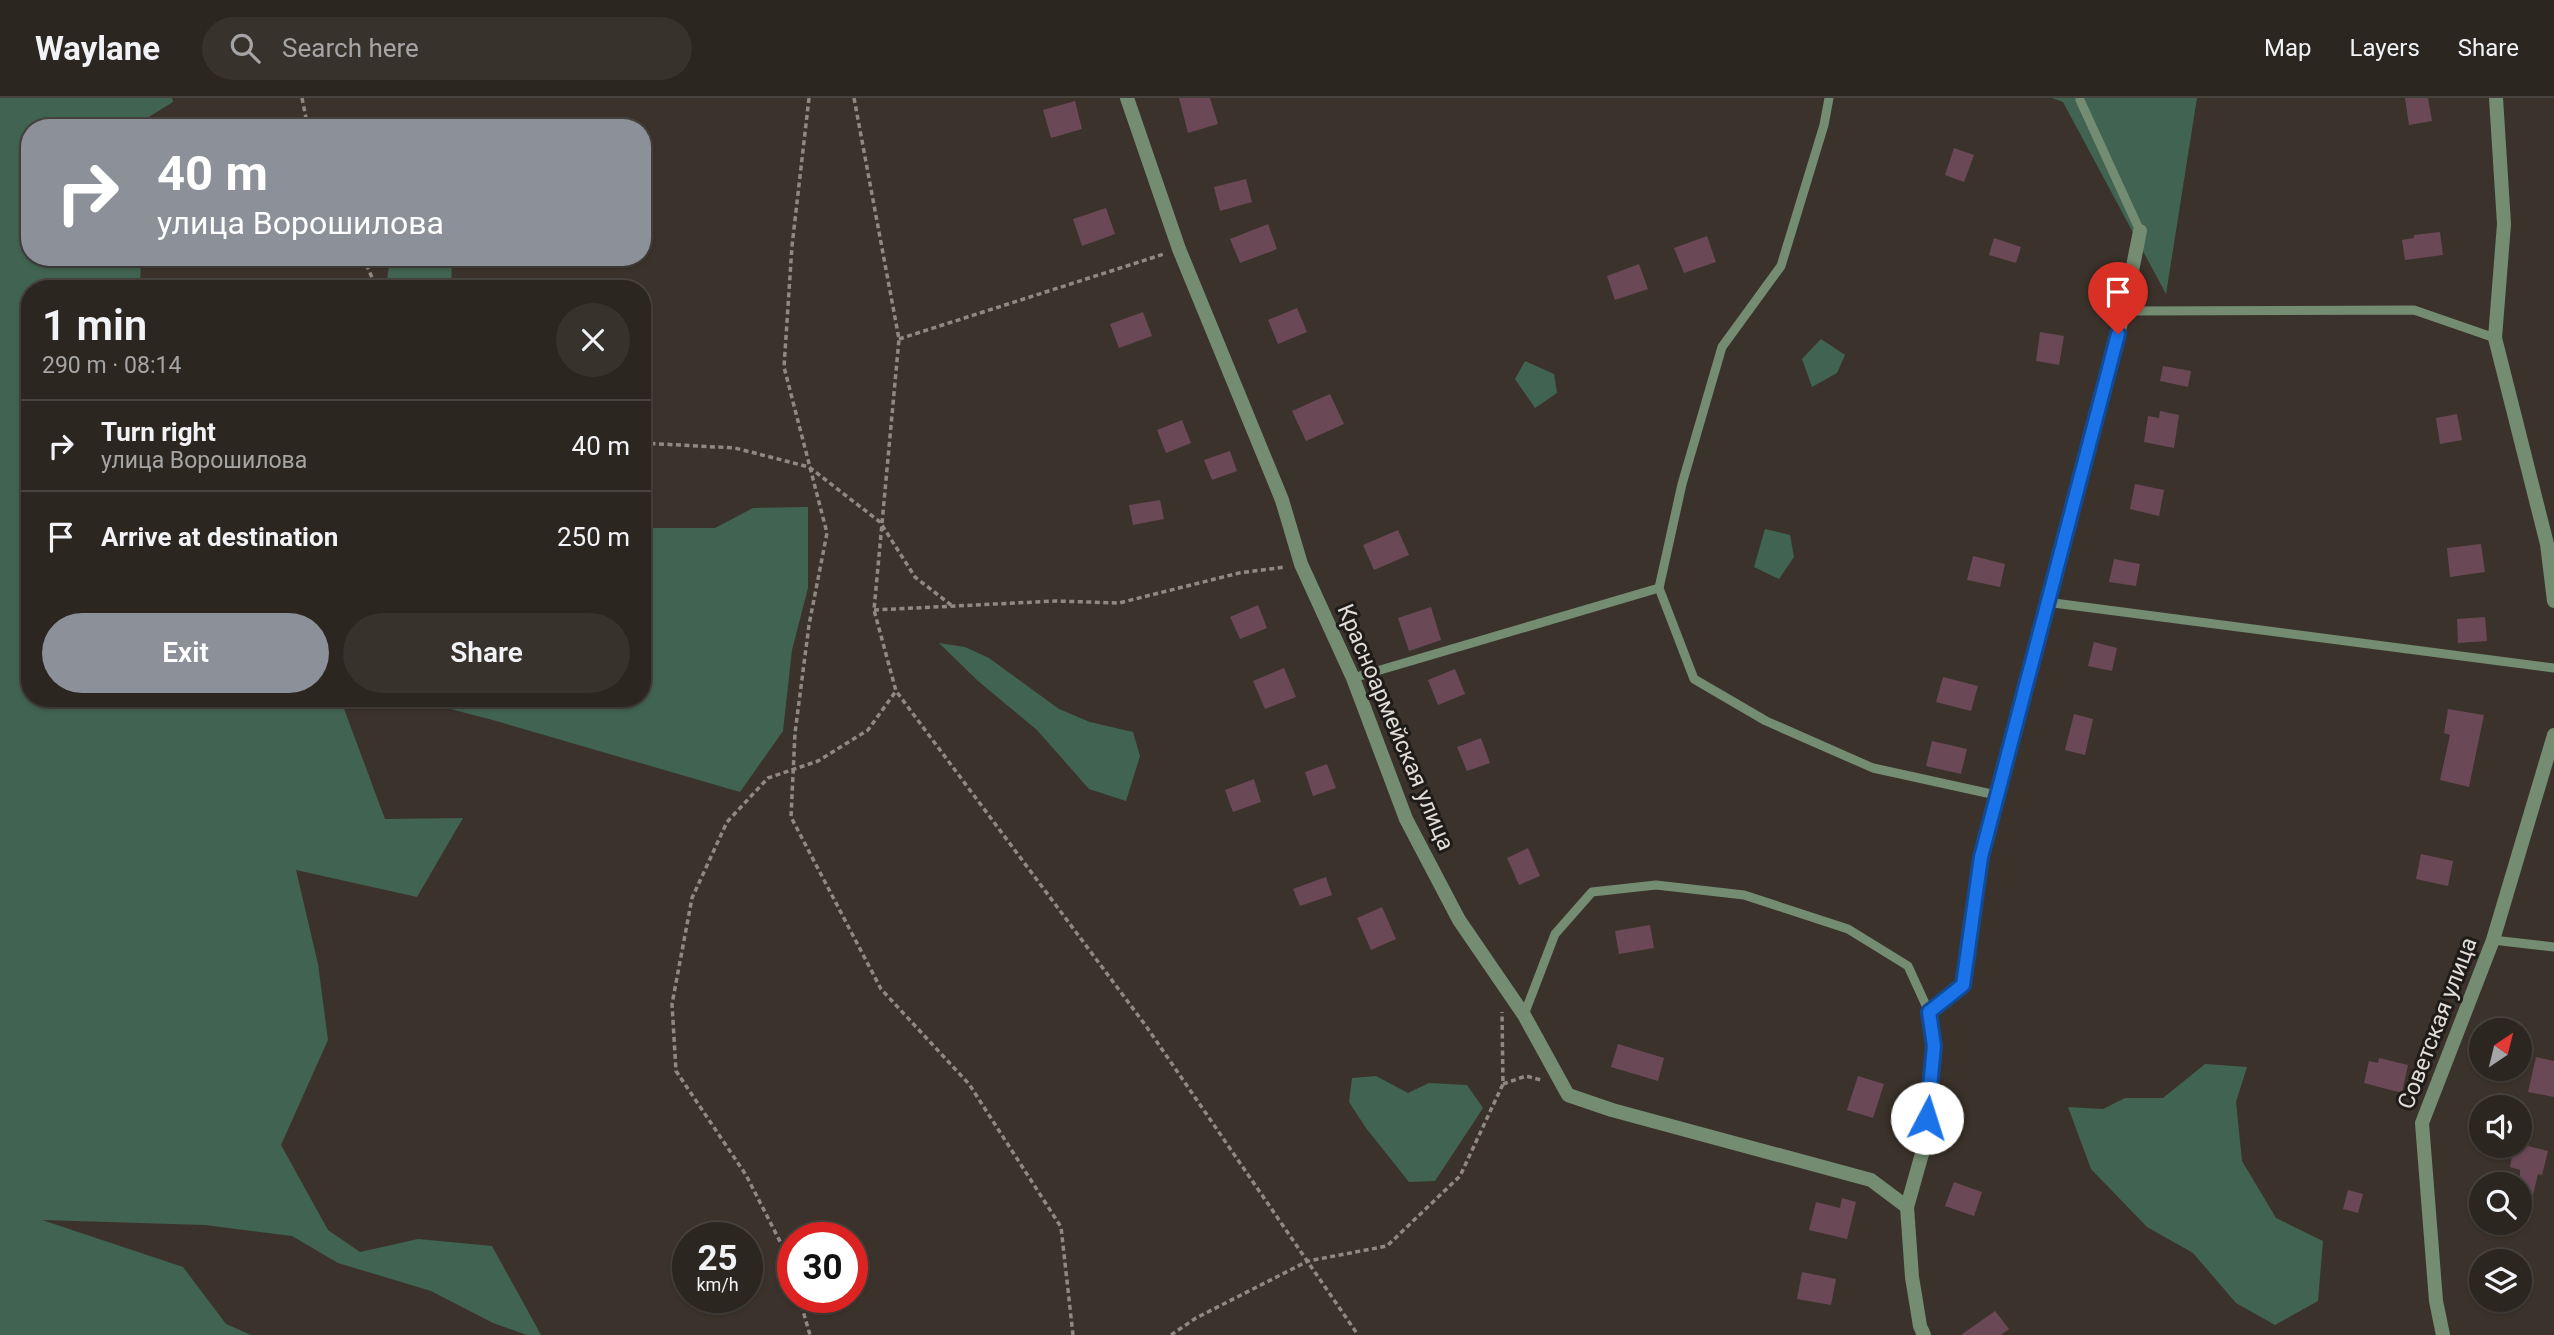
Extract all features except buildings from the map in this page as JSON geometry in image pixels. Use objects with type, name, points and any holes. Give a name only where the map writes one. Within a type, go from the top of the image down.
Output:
[{"type":"street","name":"Красноармейская улица","points":[[1127,98],[1179,249],[1282,500],[1301,565],[1353,678],[1406,819],[1459,920],[1524,1015],[1568,1095],[1625,1114],[1871,1180],[1907,1207]]},
{"type":"street","points":[[2496,98],[2504,224],[2495,338],[2547,544],[2554,601]]},
{"type":"street","points":[[1924,1335],[1912,1277],[1907,1207],[1925,1143],[1934,1046],[1929,1012],[1963,985],[1981,857],[2124,311],[2140,231]]},
{"type":"street","name":"Советская улица","points":[[2443,1335],[2436,1301],[2422,1123],[2493,940],[2554,736]]},
{"type":"lane","points":[[1829,98],[1824,125],[1781,266],[1722,347],[1682,484],[1659,589],[1694,679],[1766,721],[1872,768],[1996,795]]},
{"type":"lane","points":[[2080,100],[2140,231]]},
{"type":"lane","points":[[2124,311],[2414,310],[2495,338]]},
{"type":"lane","points":[[1353,678],[1659,589]]},
{"type":"lane","points":[[2046,602],[2554,668]]},
{"type":"lane","points":[[1524,1015],[1555,934],[1592,892],[1656,885],[1744,895],[1848,929],[1909,966],[1929,1012]]},
{"type":"lane","points":[[2493,940],[2554,947]]},
{"type":"path","points":[[302,98],[306,119]]},
{"type":"path","points":[[809,98],[792,246],[784,367],[827,533],[809,625],[795,733],[791,817],[881,989],[969,1084],[1061,1227],[1073,1335]]},
{"type":"path","points":[[855,98],[899,339],[874,610],[896,691],[1146,1026],[1358,1335]]},
{"type":"path","points":[[899,339],[1179,249]]},
{"type":"path","points":[[651,443],[735,448],[809,467],[880,522],[915,576],[953,606]]},
{"type":"path","points":[[874,610],[1056,601],[1119,603],[1239,573],[1301,565]]},
{"type":"path","points":[[777,1236],[746,1175],[676,1071],[672,1004],[692,898],[727,822],[768,778],[818,761],[868,730],[896,691]]},
{"type":"path","points":[[1171,1335],[1195,1318],[1308,1261],[1387,1246],[1460,1176],[1503,1084],[1502,982]]},
{"type":"path","points":[[1503,1084],[1526,1076],[1544,1081]]},
{"type":"path","points":[[804,1313],[810,1335]]},
{"type":"green space","points":[[0,98],[172,98],[173,102],[146,119],[21,119],[21,266],[141,266],[140,280],[21,280],[21,707],[343,707],[385,819],[463,818],[417,897],[296,870],[318,964],[328,1040],[281,1145],[328,1230],[360,1252],[418,1239],[492,1246],[541,1335],[527,1335],[493,1323],[431,1291],[338,1263],[292,1236],[205,1225],[42,1220],[183,1267],[226,1324],[251,1335],[0,1335]]},
{"type":"green space","points":[[2052,98],[2197,98],[2166,294],[2063,102]]},
{"type":"green space","points":[[389,266],[452,266],[451,280],[387,280]]},
{"type":"green space","points":[[1821,339],[1845,355],[1837,373],[1812,387],[1802,359]]},
{"type":"green space","points":[[1525,361],[1554,374],[1557,393],[1535,408],[1515,379]]},
{"type":"green space","points":[[808,507],[808,588],[792,650],[783,731],[740,792],[443,707],[651,707],[651,528],[715,528],[753,508]]},
{"type":"green space","points":[[1765,529],[1790,535],[1794,557],[1779,579],[1754,567]]},
{"type":"green space","points":[[939,643],[965,647],[989,658],[1059,709],[1090,722],[1133,732],[1140,756],[1126,801],[1089,789],[1037,730],[978,681]]},
{"type":"green space","points":[[2205,1064],[2247,1067],[2236,1102],[2242,1161],[2276,1218],[2323,1241],[2318,1301],[2275,1325],[2236,1303],[2193,1253],[2147,1227],[2091,1169],[2068,1107],[2103,1109],[2125,1098],[2163,1098]]},
{"type":"green space","points":[[1376,1076],[1408,1093],[1429,1083],[1467,1085],[1483,1108],[1435,1181],[1409,1182],[1349,1102],[1352,1078]]},
{"type":"route","points":[[1927,1118],[1934,1046],[1929,1012],[1963,985],[1981,857],[2118,334]]}]
